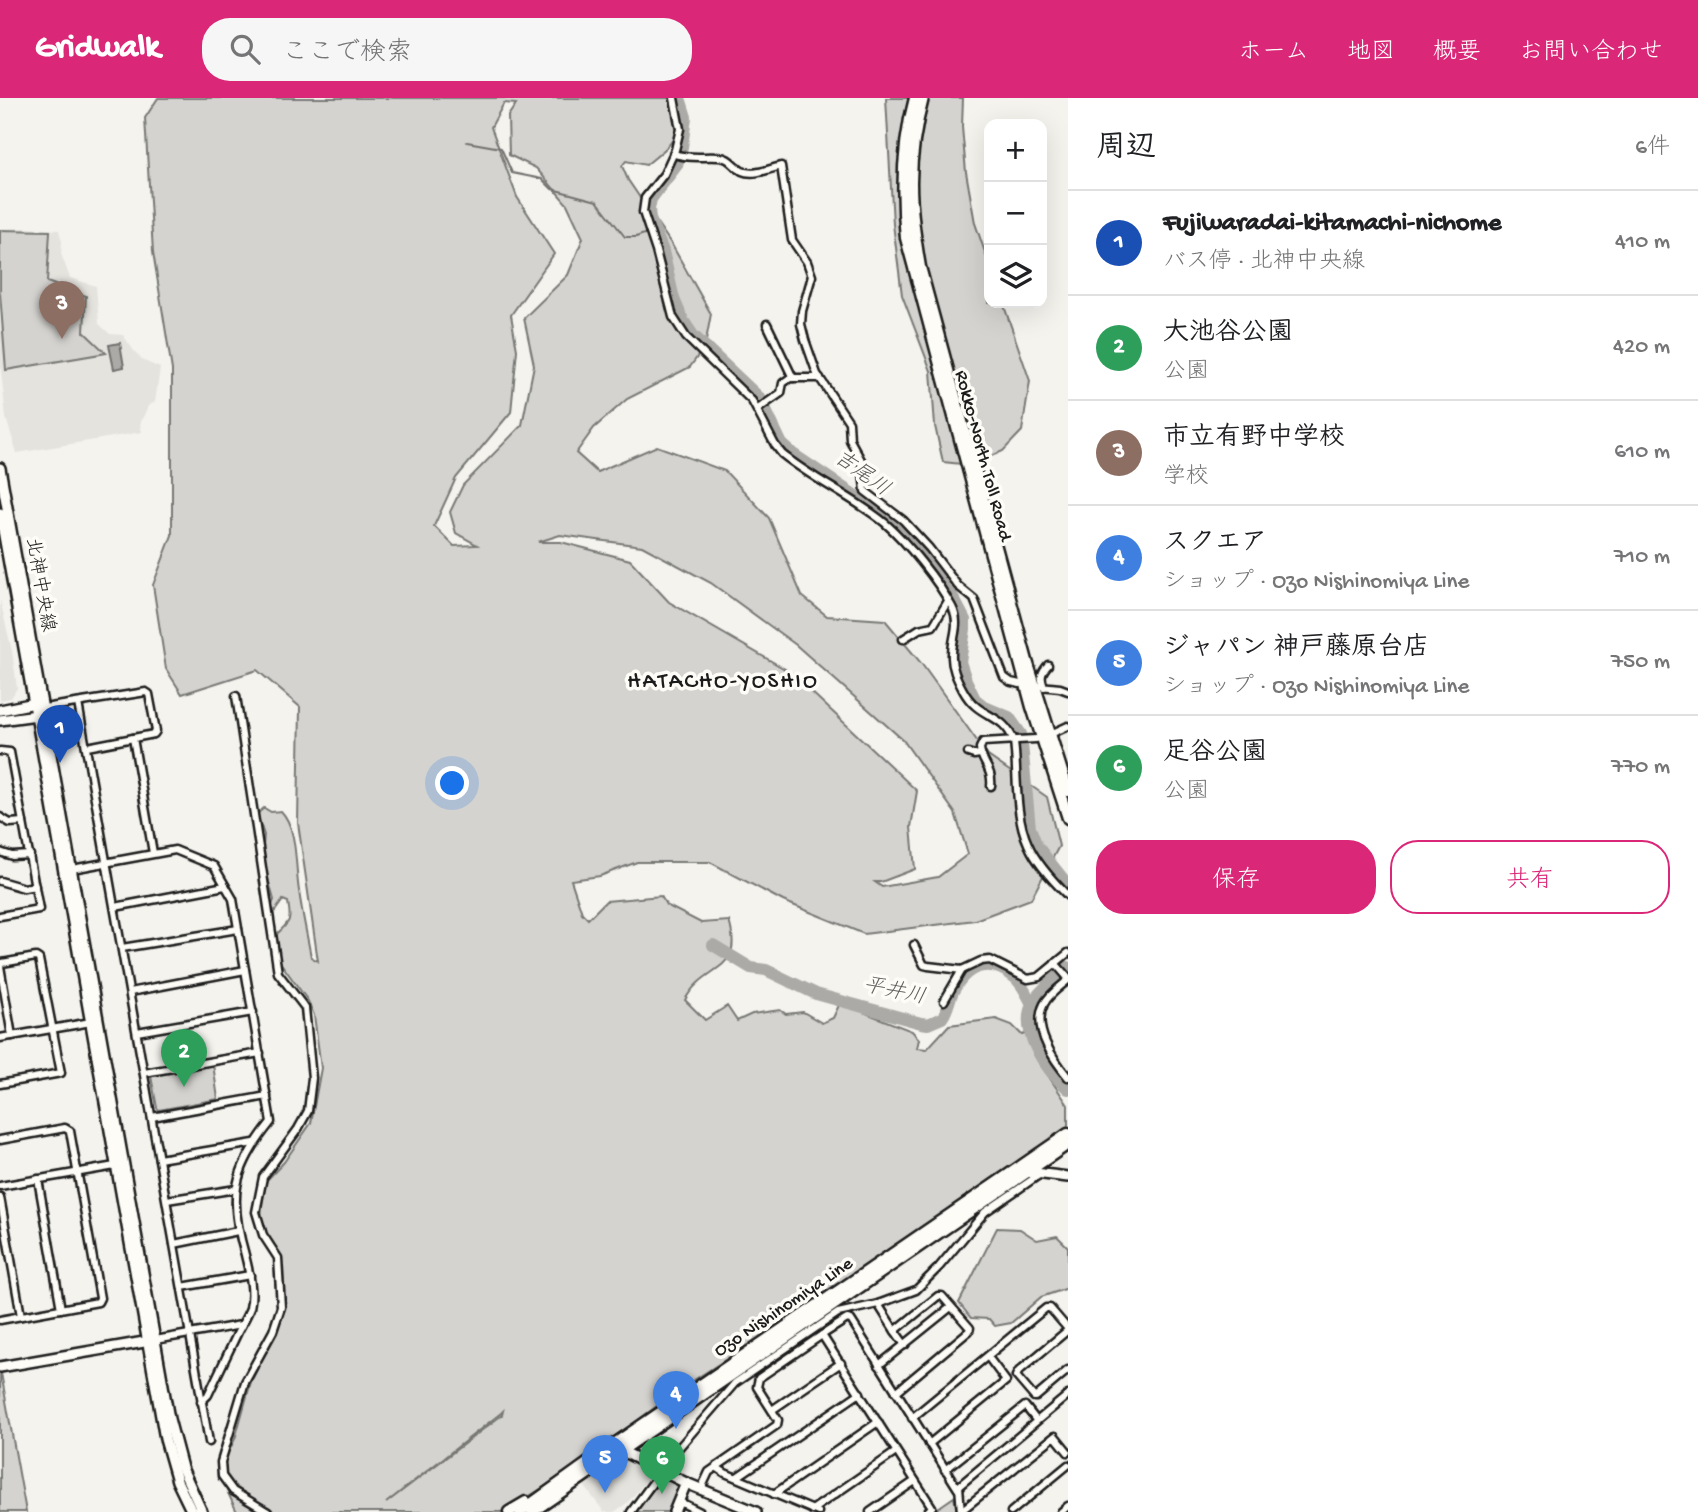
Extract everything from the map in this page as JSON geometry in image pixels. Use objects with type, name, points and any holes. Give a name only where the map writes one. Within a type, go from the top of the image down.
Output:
[{"type":"main road","name":"Rokko-North Toll Road","points":[[915,98],[905,139],[902,168],[906,238],[1032,708],[1068,818]]},
{"type":"main road","name":"Rokko-North Toll Road","points":[[923,98],[917,120],[909,180],[911,216],[920,267],[1027,661],[1068,791]]},
{"type":"main road","name":"Ozo Nishinomiya Line","points":[[520,1512],[547,1497],[1068,1134]]},
{"type":"main road","name":"Ozo Nishinomiya Line","points":[[619,1447],[1068,1144]]},
{"type":"main road","points":[[509,1512],[525,1502],[547,1497]]},
{"type":"main road","points":[[534,1512],[547,1497]]},
{"type":"street","points":[[674,98],[680,129],[675,155],[645,198],[643,212],[673,317],[686,337],[752,401],[782,454],[884,522],[908,546],[948,601],[956,618],[957,631],[951,655],[953,668],[962,688],[977,709],[1008,727],[1016,741],[1020,809],[1026,841],[1040,863],[1068,896]]},
{"type":"street","points":[[675,155],[685,158],[721,156],[729,159],[744,172],[752,173],[781,166],[793,240],[807,262],[812,276],[801,324],[820,378],[849,422],[850,440],[862,462],[863,492],[855,502]]},
{"type":"street","points":[[767,324],[793,378]]},
{"type":"street","points":[[758,409],[781,393],[783,383],[793,378],[820,378]]},
{"type":"street","name":"北神中央線","points":[[0,468],[39,709]]},
{"type":"street","points":[[863,492],[903,520],[958,586],[974,599],[1004,677],[1020,684]]},
{"type":"street","points":[[0,513],[72,869],[169,1458],[192,1512]]},
{"type":"street","points":[[903,639],[919,629],[933,626],[948,601]]},
{"type":"street","points":[[1048,665],[1042,671],[1042,687],[1068,691]]},
{"type":"street","points":[[0,720],[39,709],[146,692],[149,694],[156,731],[154,734],[87,747]]},
{"type":"street","points":[[236,696],[278,973],[305,1008],[313,1078],[308,1111],[264,1177],[256,1212],[263,1235],[278,1258],[281,1307],[273,1331],[245,1382],[221,1462],[222,1476],[233,1491],[268,1512]]},
{"type":"street","points":[[78,703],[209,1442]]},
{"type":"street","points":[[0,710],[39,709]]},
{"type":"street","points":[[39,709],[115,1166],[173,1439],[182,1468],[202,1512]]},
{"type":"street","points":[[1055,732],[1068,726]]},
{"type":"street","points":[[133,738],[153,853]]},
{"type":"street","points":[[990,786],[989,768],[979,748],[983,743],[1036,739]]},
{"type":"street","points":[[0,751],[10,752],[38,909],[0,916]]},
{"type":"street","points":[[968,753],[980,754]]},
{"type":"street","points":[[0,817],[10,823],[23,822]]},
{"type":"street","points":[[72,869],[174,850],[210,863],[233,899],[271,1122],[254,1143],[241,1169],[236,1189],[235,1213],[250,1275],[250,1307],[208,1395],[201,1402]]},
{"type":"street","points":[[0,852],[12,856],[30,855]]},
{"type":"street","points":[[0,881],[24,888],[35,886]]},
{"type":"street","points":[[115,906],[225,886]]},
{"type":"street","points":[[122,948],[238,929]]},
{"type":"street","points":[[914,945],[924,965],[962,970],[990,960],[1028,979],[1038,977],[1068,953]]},
{"type":"street","points":[[0,1084],[61,1073],[39,959],[36,957],[2,963],[0,966],[12,1036]]},
{"type":"street","points":[[1056,964],[1068,978],[1049,996],[1042,1007],[1041,1025],[1056,1063],[1068,1077]]},
{"type":"street","points":[[130,992],[245,970]]},
{"type":"street","points":[[944,1001],[962,970]]},
{"type":"street","points":[[137,1032],[253,1012]]},
{"type":"street","points":[[0,1038],[91,1022]]},
{"type":"street","points":[[144,1073],[260,1053]]},
{"type":"street","points":[[152,1117],[267,1096]]},
{"type":"street","points":[[0,1140],[66,1128],[70,1131],[100,1298],[98,1302],[0,1320]]},
{"type":"street","points":[[159,1159],[254,1143]]},
{"type":"street","points":[[0,1186],[115,1166]]},
{"type":"street","points":[[1027,1172],[1068,1177]]},
{"type":"street","points":[[631,1512],[676,1451],[735,1383],[838,1313],[878,1304],[916,1290],[985,1212],[1039,1175]]},
{"type":"street","points":[[38,1179],[61,1308]]},
{"type":"street","points":[[167,1200],[236,1189]]},
{"type":"street","points":[[0,1197],[21,1316]]},
{"type":"street","points":[[174,1244],[238,1231]]},
{"type":"street","points":[[182,1287],[250,1275]]},
{"type":"street","points":[[895,1331],[938,1296],[942,1296],[970,1328],[896,1392]]},
{"type":"street","points":[[878,1304],[905,1345]]},
{"type":"street","points":[[879,1365],[951,1307]]},
{"type":"street","points":[[912,1418],[1046,1308],[1050,1308],[1068,1330],[1018,1371],[1016,1376],[1034,1397],[1068,1370]]},
{"type":"street","points":[[701,1489],[709,1472],[777,1424],[778,1420],[757,1387],[759,1378],[847,1319],[851,1320],[958,1489],[961,1512]]},
{"type":"street","points":[[0,1367],[241,1325]]},
{"type":"street","points":[[822,1335],[932,1507],[928,1512]]},
{"type":"street","points":[[929,1444],[1006,1381],[988,1357]]},
{"type":"street","points":[[772,1410],[841,1363]]},
{"type":"street","points":[[737,1477],[860,1393]]},
{"type":"street","points":[[958,1489],[962,1482],[1068,1395]]},
{"type":"street","points":[[945,1470],[1025,1406],[1036,1420]]},
{"type":"street","points":[[774,1494],[878,1422]]},
{"type":"street","points":[[961,1512],[1055,1436],[1068,1452]]},
{"type":"street","points":[[619,1447],[686,1483],[756,1512]]},
{"type":"street","points":[[716,1467],[815,1511],[896,1452]]},
{"type":"street","points":[[1011,1512],[1068,1465]]},
{"type":"street","points":[[870,1512],[915,1481]]},
{"type":"street","points":[[674,1512],[686,1483]]},
{"type":"street","points":[[678,1502],[700,1512]]},
{"type":"street","points":[[1060,1512],[1068,1506]]},
{"type":"shaded area","points":[[158,98],[670,98],[678,120],[675,137],[646,165],[626,161],[622,166],[628,180],[672,245],[711,314],[705,346],[690,367],[627,399],[594,428],[576,453],[597,472],[657,446],[725,471],[769,518],[802,596],[827,616],[885,620],[921,663],[988,756],[1047,797],[1059,846],[1031,899],[975,920],[864,934],[783,901],[710,862],[637,862],[600,876],[571,880],[582,913],[588,919],[606,901],[661,896],[666,905],[701,923],[729,921],[733,938],[732,950],[727,959],[693,988],[685,1000],[705,1020],[727,1006],[737,1021],[752,1014],[780,1010],[786,1014],[803,1012],[822,1023],[833,1018],[840,1003],[912,1031],[919,1039],[917,1048],[927,1049],[949,1025],[996,1019],[1012,1025],[1022,1035],[1031,1032],[1037,1059],[1068,1105],[1068,1127],[773,1329],[680,1389],[566,1473],[504,1512],[274,1512],[235,1489],[225,1476],[224,1461],[235,1439],[251,1382],[285,1309],[281,1258],[267,1238],[261,1221],[263,1193],[267,1180],[284,1162],[311,1123],[321,1068],[314,1015],[308,1001],[280,962],[275,936],[288,922],[289,909],[288,902],[283,900],[275,911],[271,908],[274,900],[262,857],[264,835],[257,814],[264,808],[271,812],[281,811],[290,827],[311,957],[318,961],[298,823],[300,707],[257,670],[182,694],[166,669],[153,585],[172,535],[172,370],[153,252],[145,118]],"holes":[[[504,103],[516,104],[508,116],[509,155],[536,168],[567,204],[583,238],[568,275],[524,318],[534,365],[522,425],[463,485],[450,512],[456,533],[477,545],[454,546],[434,526],[456,478],[511,412],[517,350],[511,315],[554,254],[517,197],[491,127]],[[560,535],[642,546],[711,583],[796,645],[903,740],[955,813],[968,854],[938,877],[882,887],[875,882],[915,869],[911,827],[917,791],[790,672],[669,602],[630,560],[561,542],[538,542]],[[503,1411],[502,1415],[386,1503]]]},
{"type":"shaded area","points":[[886,98],[963,98],[962,127],[966,172],[975,223],[984,249],[984,308],[1005,308],[1030,381],[1022,431],[1003,451],[971,465],[943,462],[935,426],[931,371],[902,295],[893,224]]},
{"type":"shaded area","points":[[0,229],[59,230],[61,254],[70,278],[96,286],[99,324],[110,334],[123,335],[144,361],[160,368],[155,402],[148,406],[140,424],[142,432],[17,453],[6,418],[0,361]]},
{"type":"shaded area","points":[[0,230],[50,231],[47,282],[86,296],[84,332],[106,353],[6,370],[0,293]]},
{"type":"shaded area","points":[[120,343],[124,367],[114,369],[109,345]]},
{"type":"shaded area","points":[[0,600],[12,651],[17,688],[11,698],[0,700]]},
{"type":"shaded area","points":[[213,1064],[218,1099],[159,1110],[157,1108],[151,1076]]},
{"type":"shaded area","points":[[997,1228],[1020,1229],[1037,1240],[1057,1236],[1068,1247],[1068,1288],[1041,1297],[1011,1323],[995,1326],[989,1319],[971,1318],[959,1303]]},
{"type":"shaded area","points":[[1,1373],[26,1512],[0,1512]]},
{"type":"shaded area","points":[[620,1458],[646,1470],[649,1478],[627,1503],[614,1512],[604,1512],[583,1484]]},
{"type":"shaded area","points":[[662,1470],[686,1483],[673,1512],[633,1512]]},
{"type":"shaded area","points":[[228,1493],[266,1512],[237,1512]]},
{"type":"shaded area","points":[[954,1497],[957,1512],[932,1512],[935,1510]]},
{"type":"waterway","name":"吉尾川","points":[[680,98],[686,117],[677,165],[651,199],[649,209],[650,219],[663,251],[674,299],[683,320],[693,335],[760,398],[782,444],[896,523],[924,552],[965,620],[960,662],[975,699],[985,707],[1009,717],[1021,734],[1030,828],[1037,846],[1068,885]]},
{"type":"waterway","points":[[467,142],[501,148],[512,173],[542,179],[552,189],[597,201],[625,237],[647,233]]},
{"type":"waterway","name":"平井川","points":[[713,945],[751,968],[766,970],[816,994],[921,1023],[928,1024],[942,1018],[961,980],[967,973],[982,966],[1006,971],[1014,977],[1032,1004]]},
{"type":"waterway","points":[[1068,967],[1036,997],[1029,1014],[1029,1026],[1037,1050],[1051,1072],[1068,1089]]},
{"type":"place","name":"市立有野中学校","points":[[62,339]]},
{"type":"place","name":"Fujiwaradai-kitamachi-nichome","points":[[60,763]]},
{"type":"place","name":"大池谷公園","points":[[184,1087]]},
{"type":"place","name":"スクエア","points":[[676,1429]]},
{"type":"place","name":"ジャパン 神戸藤原台店","points":[[605,1493]]},
{"type":"place","name":"足谷公園","points":[[662,1494]]},
{"type":"district","name":"HATACHO-YOSHIO","points":[[723,682]]}]
